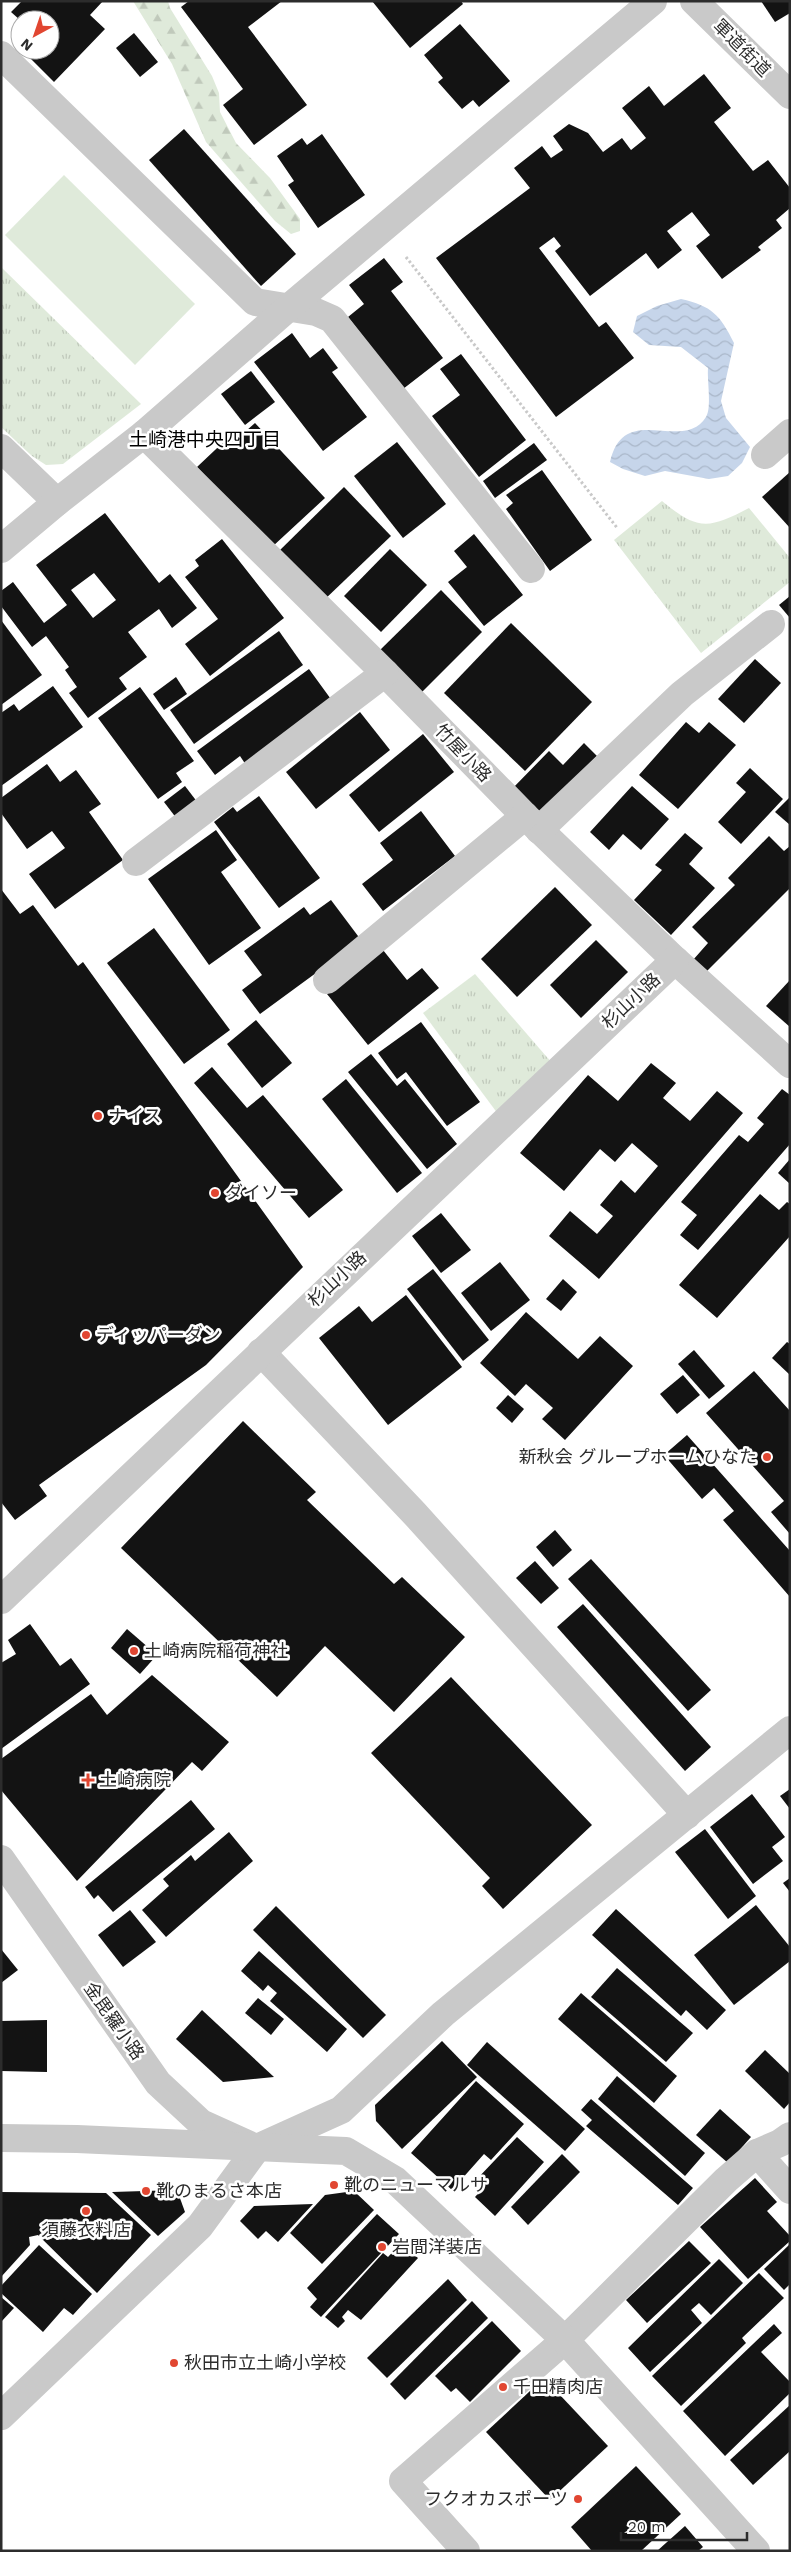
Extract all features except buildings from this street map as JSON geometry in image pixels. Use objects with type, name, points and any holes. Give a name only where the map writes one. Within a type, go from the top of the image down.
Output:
[{"type":"street","points":[[1,549],[57,502],[144,434],[287,309],[653,1]]},
{"type":"street","name":"軍道街道","points":[[694,1],[790,95]]},
{"type":"street","points":[[1,55],[255,302],[287,309],[316,312],[332,319],[531,569]]},
{"type":"street","points":[[766,455],[790,433]]},
{"type":"street","name":"竹屋小路","points":[[144,434],[385,673],[532,823],[675,960],[790,1064]]},
{"type":"street","points":[[1,448],[57,502]]},
{"type":"street","points":[[327,980],[532,823],[682,694],[771,624]]},
{"type":"street","points":[[136,862],[385,673]]},
{"type":"street","name":"杉山小路","points":[[1,1600],[675,960]]},
{"type":"street","points":[[261,1352],[414,1513],[687,1815]]},
{"type":"street","points":[[1,2416],[200,2226],[257,2148],[341,2110],[442,2014],[790,1730]]},
{"type":"street","name":"金毘羅小路","points":[[1,1860],[158,2083],[201,2123],[257,2148]]},
{"type":"street","points":[[466,2551],[403,2481],[565,2340],[726,2180],[757,2153],[780,2143],[790,2136]]},
{"type":"street","points":[[1,2138],[77,2139],[346,2151],[395,2180],[565,2340],[756,2551]]},
{"type":"street","points":[[757,2153],[790,2190]]},
{"type":"path","points":[[384,228],[618,529]]},
{"type":"green space","points":[[133,1],[168,1],[170,8],[212,76],[219,93],[220,112],[236,143],[270,178],[300,219],[300,231],[291,234],[275,221],[206,142],[172,64]]},
{"type":"green space","points":[[64,175],[195,304],[135,365],[5,235]]},
{"type":"green space","points":[[1,267],[141,404],[63,464],[46,465],[32,456],[1,427]]},
{"type":"green space","points":[[662,501],[685,518],[704,524],[724,520],[749,508],[790,558],[790,582],[701,653],[614,540]]},
{"type":"green space","points":[[475,974],[552,1063],[498,1114],[423,1013]]},
{"type":"water","points":[[681,299],[700,305],[714,313],[724,325],[734,343],[721,401],[726,418],[750,447],[742,463],[728,476],[709,479],[665,471],[645,476],[623,469],[610,462],[617,444],[628,434],[640,430],[683,431],[696,427],[708,413],[708,368],[681,347],[649,345],[633,332],[637,316],[657,306]]},
{"type":"place","name":"ナイス","points":[[98,1116]]},
{"type":"place","name":"ダイソー","points":[[215,1193]]},
{"type":"place","name":"ディッパーダン","points":[[86,1335]]},
{"type":"place","name":"新秋会 グループホームひなた","points":[[767,1457]]},
{"type":"place","name":"土崎病院稲荷神社","points":[[134,1651]]},
{"type":"place","name":"土崎病院","points":[[88,1780]]},
{"type":"place","name":"靴のニューマルサ","points":[[334,2185]]},
{"type":"place","name":"靴のまるさ本店","points":[[146,2191]]},
{"type":"place","name":"須藤衣料店","points":[[86,2211]]},
{"type":"place","name":"岩間洋装店","points":[[382,2247]]},
{"type":"place","name":"秋田市立土崎小学校","points":[[174,2363]]},
{"type":"place","name":"千田精肉店","points":[[503,2387]]},
{"type":"place","name":"フクオカスポーツ","points":[[578,2499]]},
{"type":"district","name":"土崎港中央四丁目","points":[[205,439]]}]
